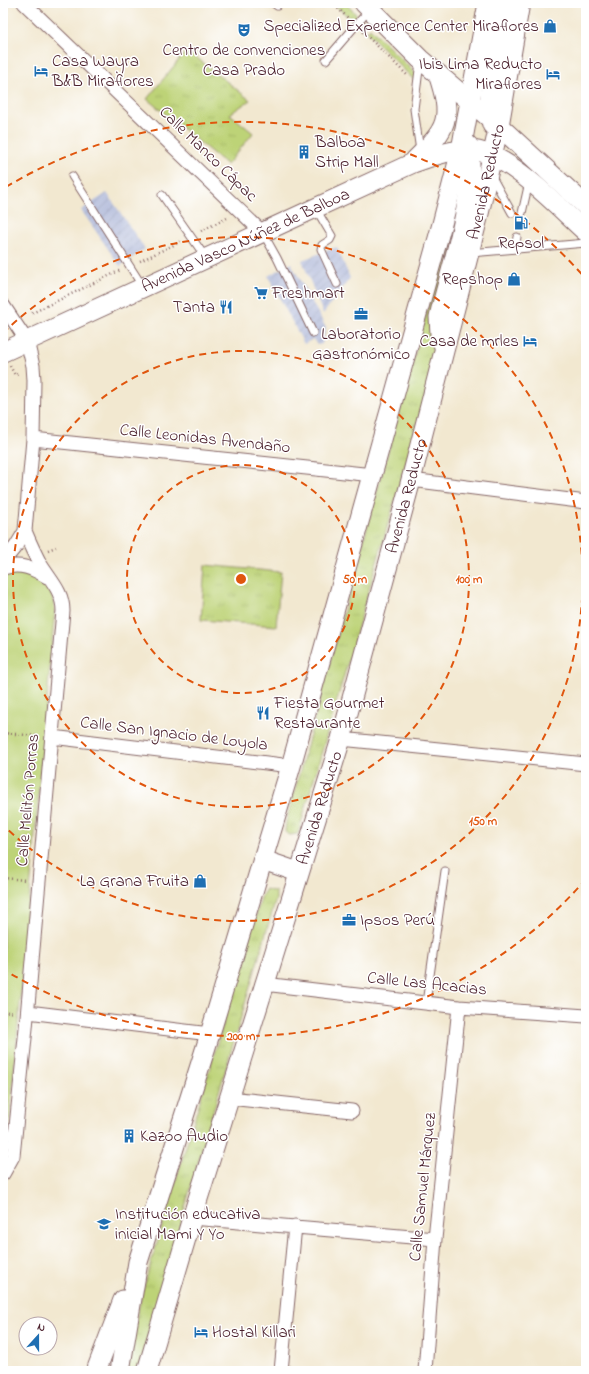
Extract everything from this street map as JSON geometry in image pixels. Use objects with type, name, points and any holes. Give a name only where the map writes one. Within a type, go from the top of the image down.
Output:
[{"type":"main road","name":"Avenida Reducto","points":[[120,1371],[138,1262],[210,1034],[291,766],[442,224],[465,150],[465,130],[488,3]]},
{"type":"main road","points":[[493,143],[490,95],[503,3]]},
{"type":"main road","name":"Avenida Reducto","points":[[147,1371],[192,1218],[298,872],[341,739],[411,480],[469,253],[493,143],[520,3]]},
{"type":"main road","points":[[367,6],[420,59],[471,101],[493,143],[523,176],[586,232]]},
{"type":"main road","points":[[438,74],[455,100],[465,130]]},
{"type":"main road","points":[[417,159],[441,134],[446,118],[445,94],[438,74]]},
{"type":"main road","name":"Avenida Vasco Núñez de Balboa","points":[[3,352],[316,208],[417,159],[493,143]]},
{"type":"main road","points":[[493,143],[586,206]]},
{"type":"main road","points":[[445,349],[440,334],[439,318],[467,206],[470,177],[465,150]]},
{"type":"main road","points":[[263,860],[298,872]]},
{"type":"main road","points":[[96,1371],[138,1262]]},
{"type":"street","name":"Calle Manco Cápac","points":[[24,3],[262,232]]},
{"type":"street","name":"Calle Melitón Porras","points":[[3,305],[27,341],[34,366],[33,439],[25,531],[16,546],[3,562]]},
{"type":"street","name":"Calle Leonidas Avendaño","points":[[33,439],[373,475]]},
{"type":"street","points":[[411,480],[586,502]]},
{"type":"street","name":"Calle Melitón Porras","points":[[3,1174],[13,1156],[22,1012],[47,737],[63,611],[63,601],[52,580],[34,552],[25,531]]},
{"type":"street","points":[[3,568],[12,565],[24,566],[35,570],[52,580]]},
{"type":"street","name":"Calle San Ignacio de Loyola","points":[[47,737],[291,766]]},
{"type":"street","points":[[341,739],[586,764]]},
{"type":"street","name":"Calle Las Acacias","points":[[264,984],[459,1007],[586,1016]]},
{"type":"street","name":"Calle Samuel Márquez","points":[[425,1371],[435,1239],[459,1007]]},
{"type":"street","points":[[22,1012],[210,1034]]},
{"type":"street","points":[[229,1098],[352,1111]]},
{"type":"street","points":[[192,1218],[435,1239]]},
{"type":"street","points":[[281,1371],[295,1226]]},
{"type":"lane","points":[[326,60],[356,25],[367,6]]},
{"type":"lane","points":[[417,159],[414,109],[420,59]]},
{"type":"lane","points":[[493,143],[512,213]]},
{"type":"lane","points":[[72,176],[143,288]]},
{"type":"lane","points":[[522,213],[523,176]]},
{"type":"lane","points":[[162,195],[206,258]]},
{"type":"lane","points":[[316,208],[332,236],[330,240],[322,245],[321,249],[337,284]]},
{"type":"lane","points":[[262,232],[277,258],[313,333]]},
{"type":"lane","points":[[515,248],[517,237]]},
{"type":"lane","points":[[469,253],[586,243]]},
{"type":"lane","points":[[426,1003],[445,871]]},
{"type":"path","points":[[332,3],[416,83]]},
{"type":"path","points":[[3,733],[47,737]]},
{"type":"path","points":[[3,878],[29,880]]},
{"type":"path","points":[[3,1011],[22,1012]]},
{"type":"shaded area","points":[[107,193],[145,249],[120,266],[81,210]]},
{"type":"shaded area","points":[[337,247],[350,278],[323,314],[302,260]]},
{"type":"shaded area","points":[[291,263],[326,328],[322,344],[317,345],[313,339],[304,344],[268,276]]},
{"type":"green space","points":[[333,3],[345,3],[359,17],[354,22]]},
{"type":"green space","points":[[370,28],[419,77],[419,85],[367,32]]},
{"type":"green space","points":[[187,50],[250,100],[230,114],[253,133],[227,165],[147,99]]},
{"type":"green space","points":[[459,194],[439,349],[298,834],[290,835],[285,832],[286,822]]},
{"type":"green space","points":[[205,565],[281,572],[276,626],[201,620]]},
{"type":"green space","points":[[20,568],[45,582],[51,592],[55,609],[7,1150],[3,1159],[3,573]]},
{"type":"green space","points":[[266,889],[276,892],[276,899],[187,1200],[139,1371],[127,1371],[128,1356],[143,1289],[262,895]]},
{"type":"place","name":"Specialized Experience Center Miraflores","points":[[550,26]]},
{"type":"place","name":"Centro de convenciones Casa Prado","points":[[244,30]]},
{"type":"place","name":"Casa Wayra B&B Miraflores","points":[[41,71]]},
{"type":"place","name":"Ibis Lima Reducto Miraflores","points":[[553,74]]},
{"type":"place","name":"Balboa Strip Mall","points":[[304,152]]},
{"type":"place","name":"Repsol","points":[[521,223]]},
{"type":"place","name":"Repshop","points":[[514,279]]},
{"type":"place","name":"Freshmart","points":[[261,293]]},
{"type":"place","name":"Tanta","points":[[226,307]]},
{"type":"place","name":"Laboratorio Gastronómico","points":[[361,314]]},
{"type":"place","name":"Casa de mrles","points":[[530,341]]},
{"type":"place","name":"Fiesta Gourmet Restaurante","points":[[263,713]]},
{"type":"place","name":"La Grana Fruita","points":[[200,881]]},
{"type":"place","name":"Ipsos Perú","points":[[349,920]]},
{"type":"place","name":"Kazoo Audio","points":[[129,1136]]},
{"type":"place","name":"Institución educativa inicial Mami Y Yo","points":[[104,1224]]},
{"type":"place","name":"Hostal Killari","points":[[201,1332]]}]
